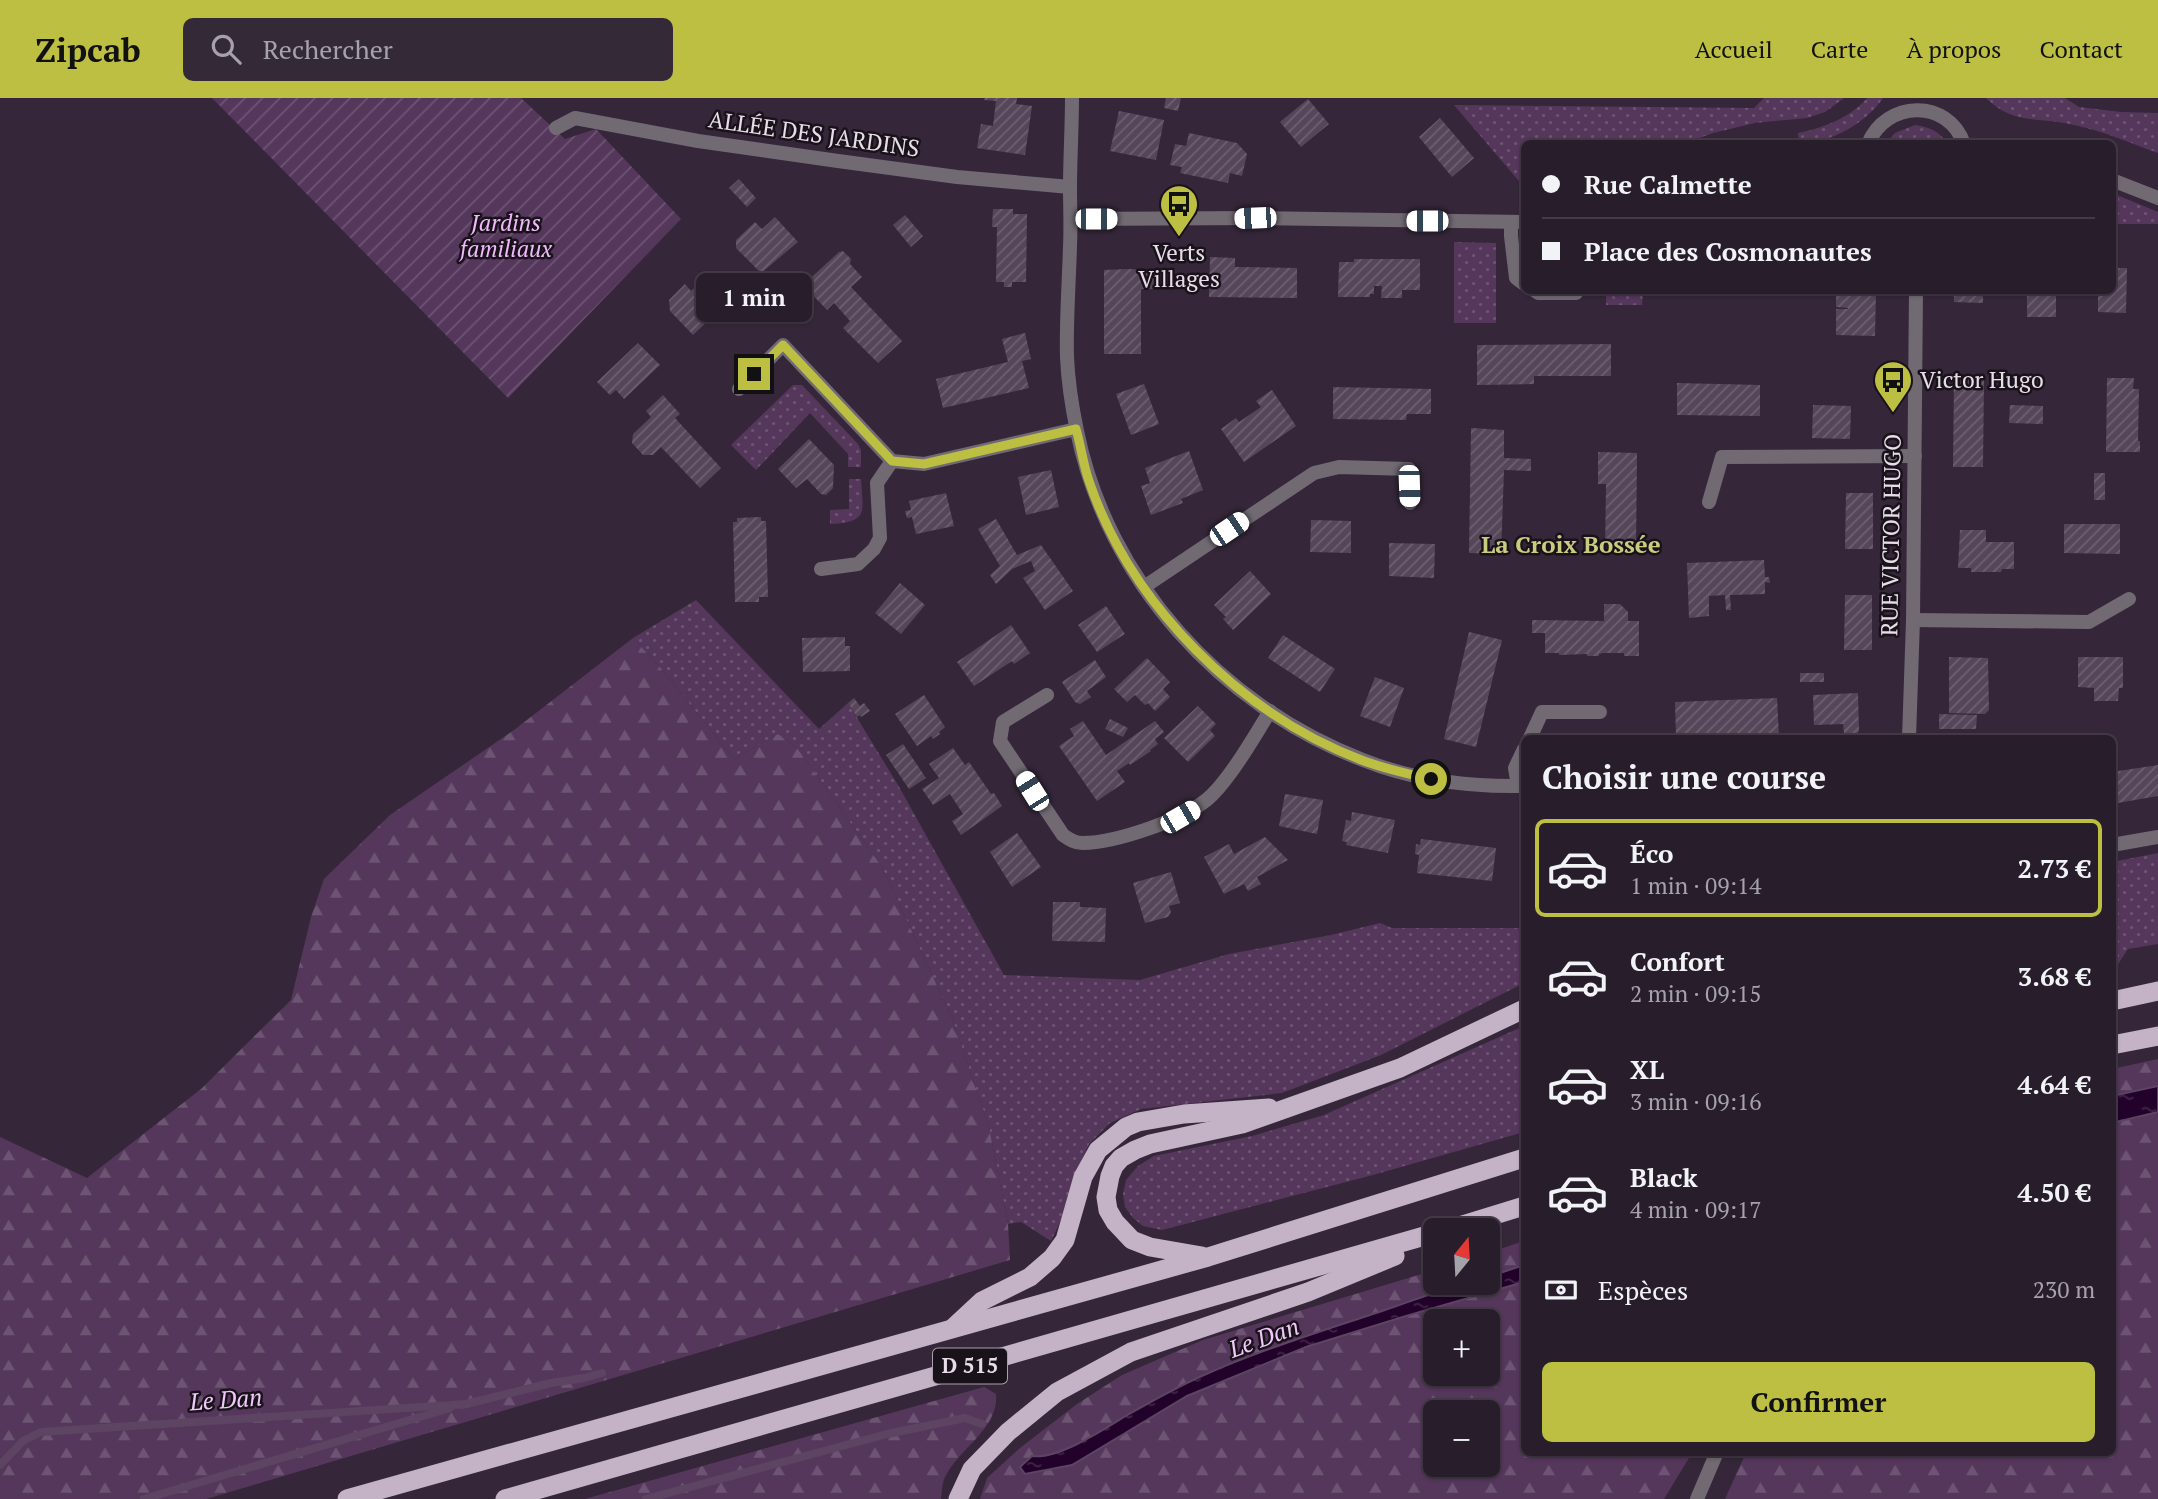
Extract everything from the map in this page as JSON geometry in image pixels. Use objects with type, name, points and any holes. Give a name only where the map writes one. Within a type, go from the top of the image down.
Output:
[{"type":"highway","points":[[2116,1000],[2158,991]]},
{"type":"highway","points":[[1208,1257],[1150,1247],[1132,1240],[1108,1210],[1107,1185],[1114,1166],[1128,1154],[1150,1144],[1242,1124],[1400,1068],[1521,1010]]},
{"type":"highway","points":[[2116,1044],[2158,1036]]},
{"type":"highway","points":[[949,1331],[982,1301],[1030,1278],[1052,1258],[1065,1240],[1083,1177],[1098,1150],[1126,1127],[1138,1122],[1184,1114],[1288,1107]]},
{"type":"highway","name":"D 515","points":[[347,1499],[1208,1257],[1521,1159]]},
{"type":"highway","points":[[1486,1218],[1521,1207]]},
{"type":"highway","name":"D 515","points":[[505,1499],[1423,1236]]},
{"type":"highway","points":[[958,1499],[972,1469],[1008,1432],[1057,1392],[1132,1352],[1308,1292],[1423,1244]]},
{"type":"street","points":[[1072,98],[1067,358],[1076,429],[1089,480],[1105,521],[1143,587],[1200,656],[1229,682],[1270,711],[1328,745],[1388,769],[1431,779],[1521,786],[1515,768],[1521,755]]},
{"type":"street","points":[[1870,140],[1888,118],[1916,104],[1948,120],[1962,140]]},
{"type":"street","name":"ALLÉE DES JARDINS","points":[[556,128],[575,118],[698,141],[838,161],[957,177],[1070,187]]},
{"type":"street","points":[[2116,182],[2158,198]]},
{"type":"street","points":[[1071,219],[1255,218],[1518,222],[1510,236],[1516,278],[1521,282]]},
{"type":"street","name":"RUE VICTOR HUGO","points":[[1909,735],[1913,620],[1916,294]]},
{"type":"street","points":[[739,388],[783,345],[892,461],[924,464],[1076,429]]},
{"type":"street","points":[[1709,502],[1722,457],[1915,456]]},
{"type":"street","points":[[821,569],[859,564],[874,550],[880,538],[877,483],[892,461]]},
{"type":"street","points":[[1143,587],[1314,473],[1339,467],[1409,469],[1410,503]]},
{"type":"street","points":[[1913,620],[2089,622],[2129,599]]},
{"type":"street","points":[[1047,695],[1003,722],[1000,741],[1063,835],[1080,843],[1144,830],[1180,817],[1196,807],[1212,795],[1270,711]]},
{"type":"street","points":[[1531,735],[1542,712],[1600,712]]},
{"type":"street","points":[[2116,844],[2158,837]]},
{"type":"street","points":[[1697,1499],[1715,1456]]},
{"type":"green space","name":"Jardins familiaux","points":[[212,98],[521,98],[565,139],[596,129],[681,219],[508,398]]},
{"type":"green space","points":[[1764,98],[1844,98],[1825,112],[1807,118],[1755,123],[1694,140],[1521,140],[1521,183],[1454,105],[1754,108]]},
{"type":"green space","points":[[1867,98],[1883,98],[1867,116],[1835,136],[1823,140],[1799,140],[1798,133],[1836,121]]},
{"type":"green space","points":[[1986,98],[2065,98],[2079,107],[2158,113],[2158,153],[2085,128],[2016,116],[1996,107]]},
{"type":"green space","points":[[1915,125],[1933,130],[1945,140],[1889,140],[1895,133]]},
{"type":"green space","points":[[2116,195],[2158,212],[2158,224],[2116,224]]},
{"type":"green space","points":[[1454,242],[1496,243],[1496,323],[1454,323]]},
{"type":"green space","points":[[1606,294],[1643,294],[1642,305],[1606,305]]},
{"type":"green space","points":[[793,385],[802,385],[858,444],[861,450],[861,467],[848,467],[848,454],[810,413],[756,470],[731,445]]},
{"type":"green space","points":[[849,479],[861,479],[861,514],[852,521],[830,524],[830,510],[849,509]]},
{"type":"green space","points":[[696,600],[819,729],[848,703],[898,785],[1004,975],[1140,980],[1229,954],[1380,923],[1392,928],[1521,928],[1521,985],[1381,1055],[1282,1093],[1141,1109],[1110,1123],[1089,1144],[1051,1241],[1021,1222],[1008,1224],[989,1127],[952,1018],[882,867],[797,748],[778,734],[734,759],[633,638]]},
{"type":"green space","points":[[633,638],[734,759],[778,734],[797,748],[882,867],[952,1018],[989,1127],[1008,1224],[1010,1260],[206,1499],[0,1499],[0,1137],[87,1178],[201,1089],[291,1000],[311,917],[324,879],[390,815],[514,730]]},
{"type":"green space","points":[[2158,853],[2158,944],[2128,949],[2116,967],[2116,861]]},
{"type":"green space","points":[[1521,1027],[1521,1133],[1162,1230],[1143,1226],[1125,1207],[1123,1194],[1126,1180],[1138,1166],[1154,1156],[1252,1136],[1324,1115]]},
{"type":"green space","points":[[2158,1059],[2158,1499],[1725,1499],[1745,1456],[2116,1456],[2116,1068]]},
{"type":"green space","points":[[1521,1242],[1521,1456],[1690,1456],[1664,1499],[980,1499],[987,1478],[1020,1448],[1077,1404],[1122,1375],[1203,1340],[1423,1274],[1423,1295],[1500,1295],[1500,1249]]},
{"type":"green space","points":[[984,1387],[996,1394],[991,1418],[951,1467],[944,1479],[941,1499],[585,1499]]},
{"type":"water","points":[[2158,1086],[2158,1112],[2116,1122],[2116,1095]]},
{"type":"water","points":[[1521,1266],[1521,1283],[1500,1289],[1500,1273]]},
{"type":"water","points":[[1427,1295],[1479,1295],[1423,1309],[1306,1347],[1187,1396],[1072,1465],[1025,1474],[1020,1467],[1032,1456],[1054,1453],[1080,1443],[1194,1380],[1294,1340]]},
{"type":"building","points":[[1017,98],[1016,104],[1032,106],[1025,155],[977,148],[981,124],[993,126],[996,101],[984,100]]},
{"type":"building","points":[[1166,98],[1181,98],[1178,111],[1164,108]]},
{"type":"building","points":[[1308,99],[1329,124],[1301,147],[1280,122]]},
{"type":"building","points":[[1119,111],[1164,120],[1156,160],[1110,151]]},
{"type":"building","points":[[1440,118],[1474,158],[1452,177],[1419,137]]},
{"type":"building","points":[[1189,133],[1237,143],[1247,154],[1242,176],[1230,173],[1228,183],[1180,173],[1182,167],[1170,165],[1175,144],[1186,146]]},
{"type":"building","points":[[739,179],[756,198],[747,207],[729,188]]},
{"type":"building","points":[[993,209],[1013,209],[1013,214],[1027,214],[1026,282],[1012,282],[1012,287],[1004,287],[1004,282],[996,282],[997,227],[992,227]]},
{"type":"building","points":[[905,215],[923,236],[911,247],[893,225]]},
{"type":"building","points":[[775,217],[798,242],[761,273],[736,248],[736,240],[755,222],[762,229]]},
{"type":"building","points":[[843,251],[862,277],[851,287],[902,341],[878,363],[843,328],[850,321],[834,303],[827,310],[803,285]]},
{"type":"building","points":[[1210,257],[1235,258],[1235,267],[1297,268],[1297,298],[1209,297]]},
{"type":"building","points":[[1354,259],[1420,259],[1420,290],[1402,290],[1402,298],[1381,298],[1382,286],[1374,286],[1374,294],[1370,294],[1370,297],[1338,297],[1339,262],[1354,262]]},
{"type":"building","points":[[2116,268],[2127,268],[2126,313],[2098,312],[2098,294],[2116,294]]},
{"type":"building","points":[[1104,270],[1174,271],[1174,289],[1141,289],[1141,354],[1104,354]]},
{"type":"building","points":[[707,276],[730,300],[693,335],[670,311],[669,300],[685,284],[691,291]]},
{"type":"building","points":[[1766,294],[1766,296],[1676,295]]},
{"type":"building","points":[[1836,294],[1876,294],[1875,336],[1836,335],[1836,309],[1848,308],[1836,307]]},
{"type":"building","points":[[1954,294],[1983,294],[1983,303],[1954,302]]},
{"type":"building","points":[[2027,294],[2056,294],[2056,317],[2027,317]]},
{"type":"building","points":[[1025,333],[1031,359],[1022,361],[1029,388],[943,408],[936,379],[1008,362],[1002,339]]},
{"type":"building","points":[[638,343],[660,365],[624,399],[616,390],[610,395],[597,382]]},
{"type":"building","points":[[1611,344],[1611,376],[1534,376],[1534,384],[1477,385],[1477,345]]},
{"type":"building","points":[[1954,378],[1984,378],[1983,467],[1953,467]]},
{"type":"building","points":[[2107,378],[2134,378],[2133,389],[2139,389],[2140,452],[2106,452]]},
{"type":"building","points":[[1677,383],[1760,385],[1760,416],[1677,415]]},
{"type":"building","points":[[1144,384],[1159,424],[1131,435],[1116,394]]},
{"type":"building","points":[[1333,387],[1431,389],[1431,414],[1407,414],[1406,420],[1333,419]]},
{"type":"building","points":[[1272,390],[1296,426],[1244,462],[1221,429],[1236,418],[1239,422],[1261,407],[1256,401]]},
{"type":"building","points":[[663,395],[680,414],[675,418],[721,468],[700,488],[661,447],[653,455],[643,455],[632,443],[633,434],[651,417],[646,411]]},
{"type":"building","points":[[1813,405],[1851,406],[1850,439],[1812,438]]},
{"type":"building","points":[[2010,405],[2043,406],[2043,424],[2009,423]]},
{"type":"building","points":[[1471,428],[1504,430],[1504,458],[1531,459],[1531,471],[1504,470],[1501,554],[1469,553]]},
{"type":"building","points":[[809,439],[834,465],[833,488],[826,495],[821,494],[807,479],[796,488],[778,469]]},
{"type":"building","points":[[1189,451],[1203,490],[1181,499],[1183,503],[1151,515],[1141,486],[1150,483],[1145,468]]},
{"type":"building","points":[[1598,452],[1637,453],[1636,552],[1605,552],[1606,484],[1598,484]]},
{"type":"building","points":[[1051,470],[1059,507],[1026,515],[1018,477]]},
{"type":"building","points":[[2094,473],[2105,473],[2105,500],[2094,500]]},
{"type":"building","points":[[946,493],[954,526],[916,534],[912,517],[907,518],[905,511],[911,510],[909,501]]},
{"type":"building","points":[[1846,493],[1873,493],[1873,549],[1845,549]]},
{"type":"building","points":[[761,517],[761,521],[766,521],[768,597],[759,597],[759,602],[735,602],[733,522],[737,522],[737,518]]},
{"type":"building","points":[[996,519],[1017,555],[1041,545],[1073,591],[1045,610],[1023,578],[1035,571],[1031,561],[1012,569],[996,584],[990,575],[1000,566],[978,529]]},
{"type":"building","points":[[1311,520],[1351,521],[1351,553],[1310,552]]},
{"type":"building","points":[[2064,524],[2120,524],[2120,554],[2064,553]]},
{"type":"building","points":[[1960,530],[1986,530],[1986,542],[2014,542],[2014,569],[1971,572],[1971,568],[1958,568]]},
{"type":"building","points":[[1389,543],[1435,544],[1434,578],[1389,576]]},
{"type":"building","points":[[1764,560],[1765,577],[1769,577],[1770,583],[1765,582],[1765,594],[1730,595],[1731,610],[1726,610],[1725,595],[1709,596],[1709,616],[1689,618],[1687,563]]},
{"type":"building","points":[[1250,571],[1271,594],[1233,630],[1223,619],[1226,617],[1214,605]]},
{"type":"building","points":[[900,583],[925,605],[901,634],[875,613]]},
{"type":"building","points":[[1845,595],[1872,595],[1872,650],[1844,650]]},
{"type":"building","points":[[1604,604],[1620,604],[1628,612],[1628,621],[1639,621],[1639,656],[1624,656],[1624,653],[1587,656],[1545,653],[1545,633],[1532,633],[1532,620],[1604,621]]},
{"type":"building","points":[[1106,606],[1125,634],[1097,652],[1078,625]]},
{"type":"building","points":[[1011,625],[1030,653],[1014,664],[1012,661],[974,686],[957,662]]},
{"type":"building","points":[[1469,632],[1502,640],[1476,747],[1444,739]]},
{"type":"building","points":[[1283,635],[1335,669],[1320,692],[1268,658]]},
{"type":"building","points":[[845,637],[845,646],[850,646],[850,671],[803,672],[802,638]]},
{"type":"building","points":[[1949,657],[1988,658],[1989,710],[1985,714],[1949,713]]},
{"type":"building","points":[[2078,657],[2123,657],[2123,688],[2119,688],[2118,701],[2094,701],[2094,688],[2078,687]]},
{"type":"building","points":[[1147,658],[1170,682],[1163,689],[1170,697],[1155,711],[1135,695],[1127,702],[1114,689]]},
{"type":"building","points":[[1095,660],[1106,677],[1087,691],[1091,697],[1080,704],[1075,702],[1062,682]]},
{"type":"building","points":[[1800,673],[1824,673],[1824,682],[1800,682]]},
{"type":"building","points":[[1375,677],[1404,688],[1390,727],[1360,716]]},
{"type":"building","points":[[1858,693],[1859,731],[1856,735],[1846,735],[1843,724],[1814,725],[1813,695]]},
{"type":"building","points":[[924,695],[945,727],[933,739],[931,736],[917,746],[895,714]]},
{"type":"building","points":[[854,698],[860,706],[864,703],[870,711],[857,717],[848,703]]},
{"type":"building","points":[[1777,698],[1779,735],[1676,735],[1675,702]]},
{"type":"building","points":[[1198,706],[1216,724],[1210,730],[1215,736],[1188,762],[1164,738]]},
{"type":"building","points":[[1939,714],[1977,715],[1976,729],[1939,729]]},
{"type":"building","points":[[1110,719],[1128,728],[1123,737],[1105,729]]},
{"type":"building","points":[[1083,721],[1106,755],[1155,721],[1164,732],[1155,739],[1158,744],[1151,751],[1117,771],[1125,782],[1097,801],[1059,746],[1074,736],[1070,729]]},
{"type":"building","points":[[903,744],[926,778],[909,789],[886,755]]},
{"type":"building","points":[[953,748],[965,765],[969,762],[1002,806],[961,835],[952,821],[963,814],[950,794],[933,805],[922,789],[939,778],[929,764]]},
{"type":"building","points":[[2158,765],[2158,796],[2116,803],[2116,771]]},
{"type":"building","points":[[1285,794],[1323,800],[1317,834],[1279,826]]},
{"type":"building","points":[[1352,812],[1395,820],[1388,853],[1346,845],[1347,842],[1342,841],[1346,820],[1351,821]]},
{"type":"building","points":[[1017,833],[1041,867],[1012,887],[990,852]]},
{"type":"building","points":[[1265,837],[1288,860],[1257,877],[1261,884],[1248,891],[1244,884],[1224,894],[1204,857],[1229,844],[1234,854]]},
{"type":"building","points":[[1421,839],[1496,848],[1492,881],[1417,873],[1419,855],[1415,854],[1416,844],[1420,845]]},
{"type":"building","points":[[1171,872],[1180,903],[1169,906],[1171,912],[1168,917],[1145,923],[1133,883]]},
{"type":"building","points":[[1053,902],[1080,902],[1080,907],[1106,908],[1105,942],[1052,941]]},
{"type":"waterway","name":"Le Dan","points":[[462,1405],[602,1373]]},
{"type":"waterway","name":"Le Dan","points":[[0,1465],[23,1441],[41,1432],[467,1404]]},
{"type":"waterway","name":"Le Dan","points":[[144,1499],[450,1408]]},
{"type":"waterway","name":"Le Dan","points":[[646,1499],[887,1434],[965,1418],[982,1424]]},
{"type":"place","name":"Verts Villages","points":[[1179,238]]},
{"type":"place","name":"Victor Hugo","points":[[1893,414]]},
{"type":"district","name":"La Croix Bossée","points":[[1571,545]]},
{"type":"route","points":[[754,374],[783,345],[892,461],[924,464],[1076,429],[1089,480],[1105,521],[1143,587],[1200,656],[1229,682],[1311,736],[1388,769],[1431,779]]}]
